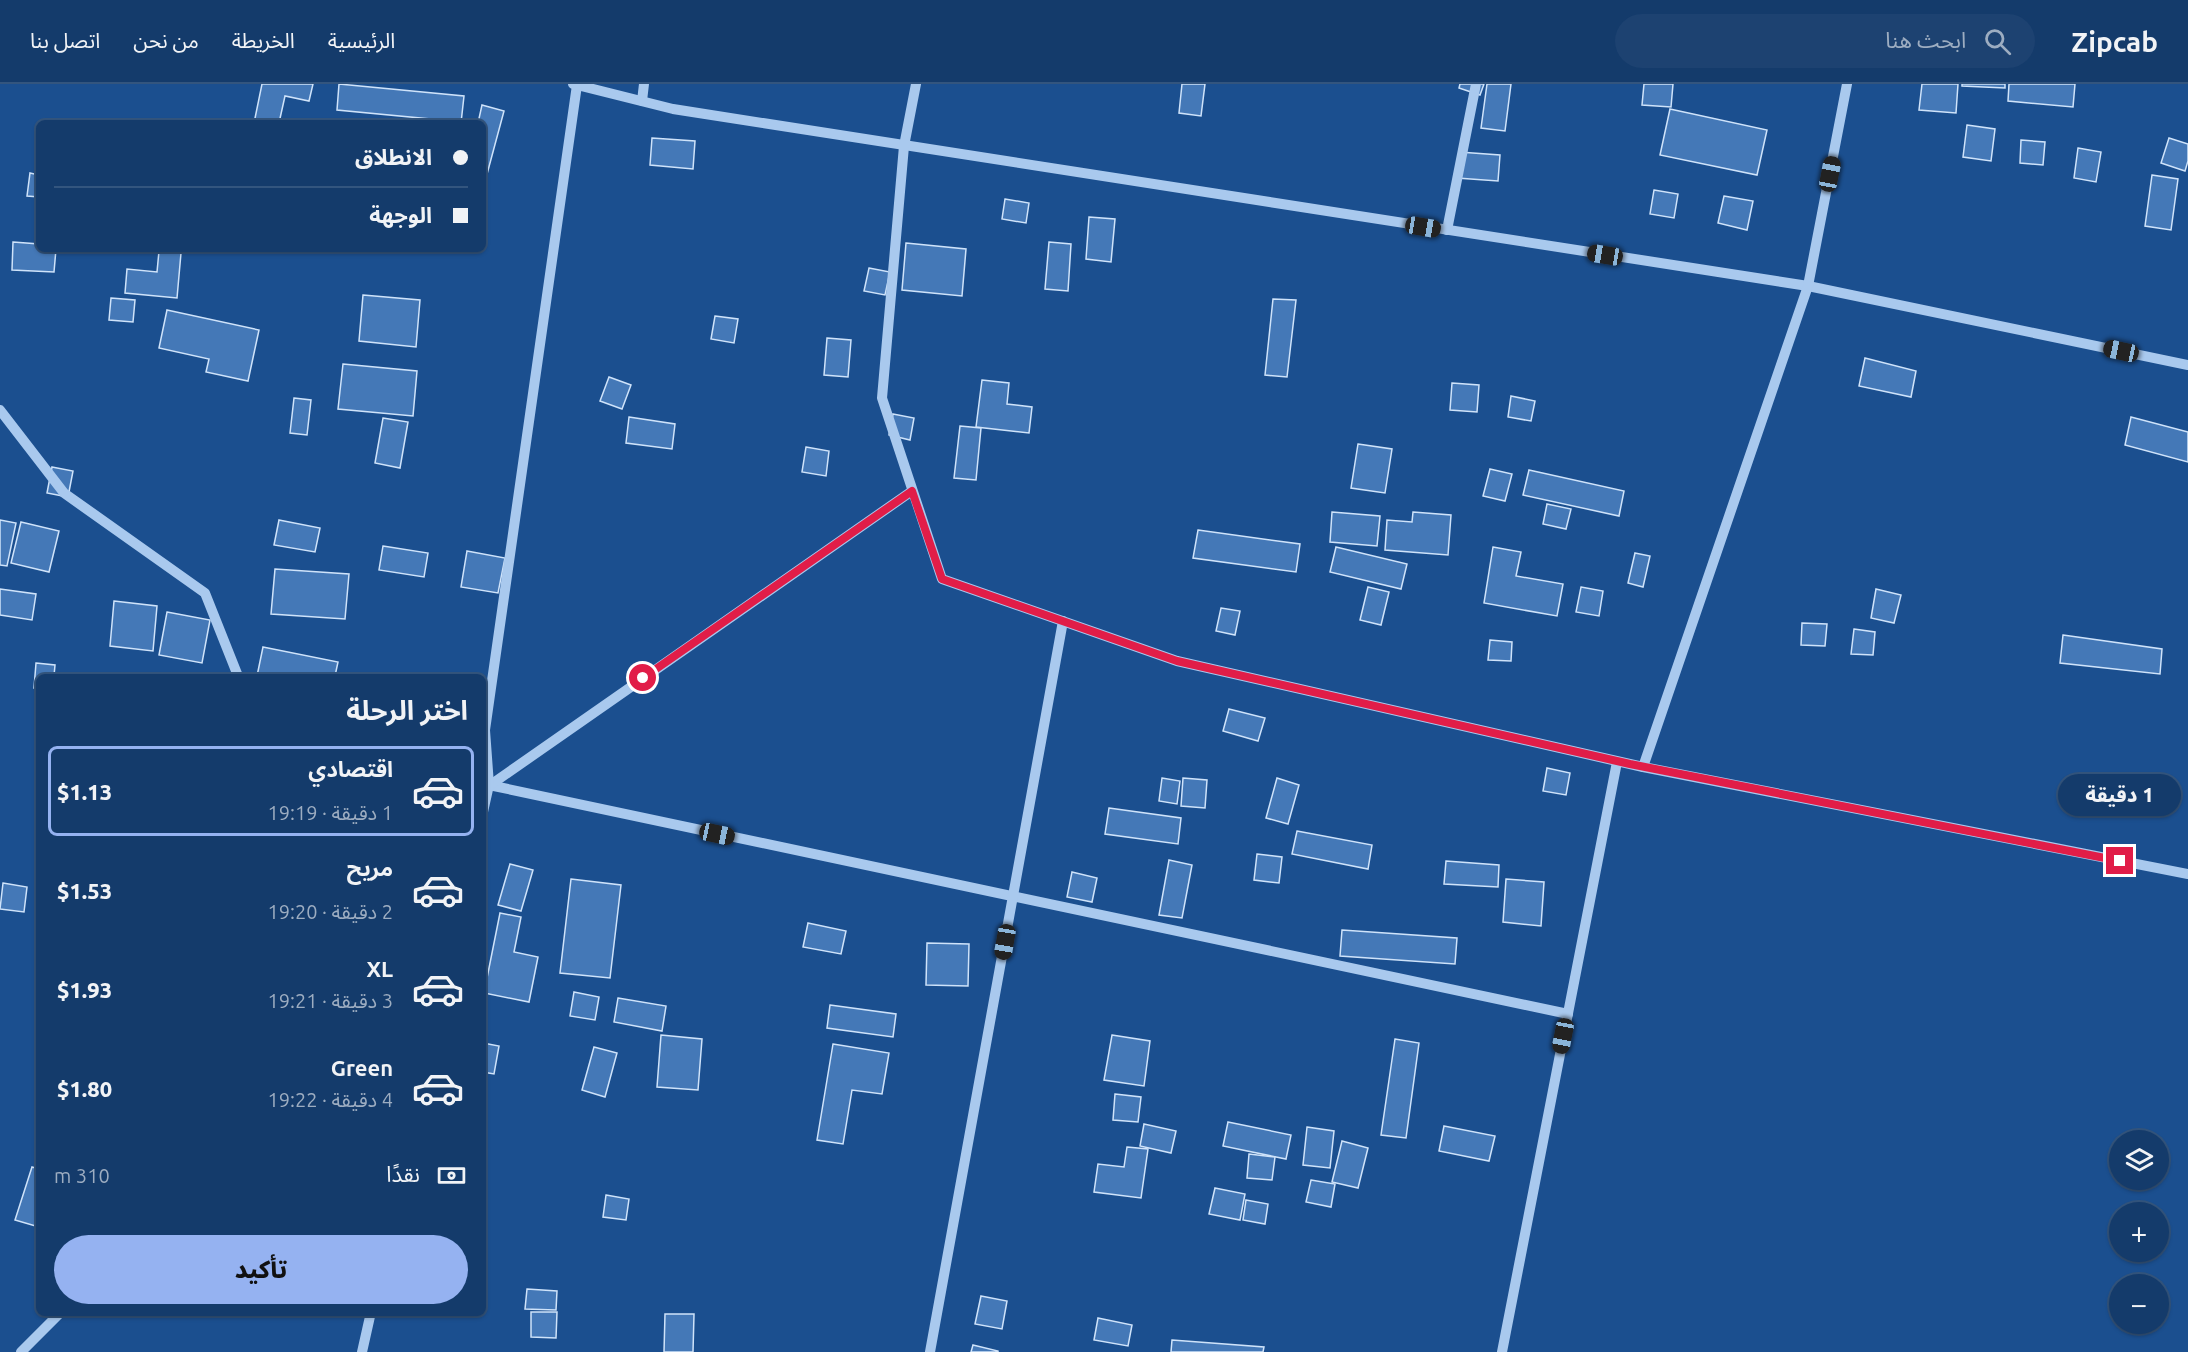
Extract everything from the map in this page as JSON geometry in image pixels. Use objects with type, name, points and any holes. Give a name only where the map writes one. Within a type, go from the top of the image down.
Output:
[{"type":"street","points":[[486,723],[575,84],[673,109],[1808,286],[2188,365]]},
{"type":"street","points":[[642,101],[644,84]]},
{"type":"street","points":[[916,84],[904,146],[882,398],[942,579],[1177,661],[1617,762],[2188,874]]},
{"type":"street","points":[[1447,230],[1476,84]]},
{"type":"street","points":[[1642,767],[1808,286],[1847,84]]},
{"type":"street","points":[[0,410],[64,493],[205,593],[237,674]]},
{"type":"street","points":[[486,788],[912,491]]},
{"type":"street","points":[[930,1352],[1063,621]]},
{"type":"street","points":[[1502,1352],[1617,762]]},
{"type":"street","points":[[486,788],[1013,896],[1568,1014]]},
{"type":"street","points":[[21,1352],[57,1316]]},
{"type":"street","points":[[362,1352],[370,1316]]},
{"type":"building","points":[[262,84],[313,84],[309,101],[285,96],[280,120],[255,120]]},
{"type":"building","points":[[339,84],[464,96],[461,120],[337,110]]},
{"type":"building","points":[[1182,84],[1205,84],[1201,116],[1179,113]]},
{"type":"building","points":[[1460,84],[1484,84],[1480,95],[1459,88]]},
{"type":"building","points":[[1487,84],[1511,84],[1505,131],[1481,128]]},
{"type":"building","points":[[1644,84],[1673,84],[1671,107],[1642,105]]},
{"type":"building","points":[[1922,84],[1958,84],[1956,113],[1919,110]]},
{"type":"building","points":[[1962,84],[2005,84],[2005,88],[1962,86]]},
{"type":"building","points":[[2009,84],[2075,84],[2073,107],[2008,101]]},
{"type":"building","points":[[482,105],[504,111],[486,178],[486,120],[479,120]]},
{"type":"building","points":[[1670,109],[1767,130],[1757,175],[1660,155]]},
{"type":"building","points":[[1967,125],[1995,129],[1991,161],[1963,157]]},
{"type":"building","points":[[652,138],[695,141],[693,169],[650,165]]},
{"type":"building","points":[[2169,138],[2188,144],[2188,161],[2185,171],[2161,163]]},
{"type":"building","points":[[2021,140],[2045,142],[2043,165],[2020,163]]},
{"type":"building","points":[[2078,148],[2101,152],[2096,182],[2074,178]]},
{"type":"building","points":[[1459,152],[1500,155],[1498,181],[1457,178]]},
{"type":"building","points":[[30,173],[36,174],[36,197],[27,196]]},
{"type":"building","points":[[2152,175],[2178,179],[2171,230],[2145,226]]},
{"type":"building","points":[[1654,190],[1678,194],[1674,218],[1650,214]]},
{"type":"building","points":[[1724,196],[1753,201],[1747,230],[1718,223]]},
{"type":"building","points":[[1005,199],[1029,203],[1026,223],[1002,219]]},
{"type":"building","points":[[1089,217],[1115,219],[1111,262],[1086,259]]},
{"type":"building","points":[[13,242],[36,244],[36,252],[56,252],[54,272],[12,270]]},
{"type":"building","points":[[1049,242],[1071,244],[1068,291],[1045,289]]},
{"type":"building","points":[[906,243],[966,249],[962,296],[902,290]]},
{"type":"building","points":[[159,252],[181,253],[177,298],[125,293],[127,269],[157,272]]},
{"type":"building","points":[[869,268],[890,272],[885,295],[864,291]]},
{"type":"building","points":[[363,295],[420,300],[416,347],[359,341]]},
{"type":"building","points":[[111,298],[135,300],[133,322],[109,320]]},
{"type":"building","points":[[1273,299],[1296,300],[1287,377],[1265,375]]},
{"type":"building","points":[[167,310],[259,330],[248,381],[206,372],[209,359],[159,348]]},
{"type":"building","points":[[715,316],[738,319],[734,343],[711,339]]},
{"type":"building","points":[[827,338],[851,340],[848,377],[824,375]]},
{"type":"building","points":[[1865,358],[1916,371],[1911,397],[1859,386]]},
{"type":"building","points":[[343,364],[417,371],[413,416],[338,409]]},
{"type":"building","points":[[609,377],[631,385],[622,409],[600,401]]},
{"type":"building","points":[[982,380],[1009,383],[1007,404],[1032,407],[1029,433],[976,427]]},
{"type":"building","points":[[1452,383],[1479,385],[1477,412],[1450,410]]},
{"type":"building","points":[[1511,396],[1535,401],[1531,421],[1508,417]]},
{"type":"building","points":[[294,398],[311,400],[307,435],[290,433]]},
{"type":"building","points":[[893,414],[914,418],[910,440],[889,435]]},
{"type":"building","points":[[629,417],[675,424],[672,449],[626,443]]},
{"type":"building","points":[[2131,417],[2188,432],[2188,462],[2125,445]]},
{"type":"building","points":[[383,418],[408,422],[400,468],[375,463]]},
{"type":"building","points":[[960,426],[981,428],[976,480],[954,478]]},
{"type":"building","points":[[1358,444],[1392,449],[1385,493],[1351,488]]},
{"type":"building","points":[[806,447],[829,451],[826,476],[802,472]]},
{"type":"building","points":[[52,467],[73,471],[68,497],[47,493]]},
{"type":"building","points":[[1490,469],[1512,474],[1505,501],[1483,496]]},
{"type":"building","points":[[1529,470],[1624,491],[1619,516],[1523,495]]},
{"type":"building","points":[[1547,504],[1571,509],[1566,529],[1543,524]]},
{"type":"building","points":[[1332,512],[1380,516],[1377,546],[1330,542]]},
{"type":"building","points":[[1413,512],[1451,515],[1448,555],[1385,550],[1387,520],[1412,522]]},
{"type":"building","points":[[0,520],[16,523],[7,566],[0,565]]},
{"type":"building","points":[[279,520],[320,528],[315,552],[274,545]]},
{"type":"building","points":[[21,522],[59,531],[49,572],[11,563]]},
{"type":"building","points":[[1198,530],[1300,544],[1296,572],[1193,558]]},
{"type":"building","points":[[383,546],[428,553],[424,577],[379,570]]},
{"type":"building","points":[[1336,547],[1407,564],[1401,589],[1330,572]]},
{"type":"building","points":[[1493,547],[1521,552],[1516,576],[1563,584],[1557,616],[1484,603]]},
{"type":"building","points":[[467,551],[505,558],[498,593],[461,587]]},
{"type":"building","points":[[1635,553],[1650,556],[1643,587],[1628,583]]},
{"type":"building","points":[[275,569],[349,574],[345,619],[271,614]]},
{"type":"building","points":[[1368,587],[1389,592],[1381,625],[1360,620]]},
{"type":"building","points":[[1581,587],[1603,591],[1599,616],[1576,612]]},
{"type":"building","points":[[0,589],[36,594],[32,620],[0,615]]},
{"type":"building","points":[[1876,589],[1901,595],[1894,623],[1871,618]]},
{"type":"building","points":[[114,601],[157,606],[153,651],[110,646]]},
{"type":"building","points":[[1221,608],[1240,611],[1235,635],[1216,631]]},
{"type":"building","points":[[167,612],[210,620],[202,663],[159,655]]},
{"type":"building","points":[[1802,623],[1827,624],[1825,646],[1801,645]]},
{"type":"building","points":[[1854,629],[1875,632],[1873,655],[1851,654]]},
{"type":"building","points":[[2063,635],[2162,649],[2160,674],[2060,663]]},
{"type":"building","points":[[1490,640],[1512,642],[1511,661],[1488,660]]},
{"type":"building","points":[[263,647],[338,662],[335,674],[257,674]]},
{"type":"building","points":[[36,663],[55,665],[54,674],[36,674],[36,688],[34,688]]},
{"type":"building","points":[[1229,709],[1265,718],[1258,741],[1223,731]]},
{"type":"building","points":[[1547,768],[1570,773],[1566,795],[1543,791]]},
{"type":"building","points":[[1162,778],[1180,781],[1177,804],[1159,801]]},
{"type":"building","points":[[1183,778],[1207,780],[1205,808],[1181,806]]},
{"type":"building","points":[[1277,778],[1299,785],[1288,824],[1266,818]]},
{"type":"building","points":[[1109,808],[1181,818],[1178,844],[1105,834]]},
{"type":"building","points":[[1297,831],[1372,845],[1368,869],[1292,854]]},
{"type":"building","points":[[1257,854],[1282,857],[1279,883],[1254,880]]},
{"type":"building","points":[[1169,860],[1192,865],[1182,918],[1159,915]]},
{"type":"building","points":[[1446,861],[1499,865],[1498,887],[1444,884]]},
{"type":"building","points":[[510,864],[533,870],[521,911],[498,905]]},
{"type":"building","points":[[1072,872],[1097,878],[1092,902],[1067,897]]},
{"type":"building","points":[[571,879],[621,885],[610,978],[560,973]]},
{"type":"building","points":[[1506,879],[1544,882],[1541,926],[1503,922]]},
{"type":"building","points":[[3,883],[27,887],[24,912],[0,909]]},
{"type":"building","points":[[500,913],[521,917],[514,952],[538,957],[529,1002],[486,993]]},
{"type":"building","points":[[808,923],[846,931],[841,954],[803,947]]},
{"type":"building","points":[[1342,930],[1457,938],[1455,964],[1340,956]]},
{"type":"building","points":[[927,943],[969,944],[968,986],[926,985]]},
{"type":"building","points":[[574,992],[599,997],[595,1020],[570,1016]]},
{"type":"building","points":[[618,998],[666,1006],[662,1031],[614,1022]]},
{"type":"building","points":[[830,1005],[896,1014],[893,1037],[827,1028]]},
{"type":"building","points":[[661,1035],[702,1039],[698,1090],[657,1087]]},
{"type":"building","points":[[1112,1035],[1150,1041],[1144,1086],[1104,1080]]},
{"type":"building","points":[[1395,1039],[1419,1043],[1406,1138],[1381,1135]]},
{"type":"building","points":[[486,1044],[499,1046],[494,1074],[486,1073]]},
{"type":"building","points":[[833,1044],[889,1053],[882,1094],[852,1090],[843,1144],[817,1140]]},
{"type":"building","points":[[594,1047],[617,1053],[605,1097],[582,1090]]},
{"type":"building","points":[[1115,1094],[1141,1097],[1138,1122],[1113,1120]]},
{"type":"building","points":[[1228,1122],[1291,1135],[1286,1159],[1223,1146]]},
{"type":"building","points":[[1144,1124],[1176,1131],[1171,1153],[1140,1146]]},
{"type":"building","points":[[1444,1126],[1495,1136],[1489,1161],[1439,1151]]},
{"type":"building","points":[[1307,1127],[1334,1131],[1330,1168],[1303,1165]]},
{"type":"building","points":[[1342,1141],[1368,1148],[1358,1188],[1332,1182]]},
{"type":"building","points":[[1127,1147],[1148,1149],[1141,1198],[1094,1192],[1098,1164],[1124,1167]]},
{"type":"building","points":[[1249,1154],[1275,1157],[1272,1180],[1247,1178]]},
{"type":"building","points":[[32,1167],[36,1168],[36,1226],[15,1220]]},
{"type":"building","points":[[1311,1180],[1335,1184],[1331,1207],[1306,1202]]},
{"type":"building","points":[[1215,1188],[1245,1194],[1240,1220],[1209,1214]]},
{"type":"building","points":[[606,1195],[629,1199],[626,1220],[603,1217]]},
{"type":"building","points":[[1246,1200],[1268,1204],[1265,1224],[1243,1220]]},
{"type":"building","points":[[527,1289],[557,1291],[556,1310],[525,1309]]},
{"type":"building","points":[[981,1296],[1007,1301],[1002,1329],[975,1324]]},
{"type":"building","points":[[531,1312],[557,1312],[556,1338],[531,1337]]},
{"type":"building","points":[[665,1314],[694,1314],[693,1352],[664,1352]]},
{"type":"building","points":[[1098,1318],[1132,1325],[1128,1346],[1094,1340]]},
{"type":"building","points":[[1172,1340],[1264,1347],[1263,1352],[1171,1352]]},
{"type":"building","points":[[973,1345],[998,1351],[998,1352],[971,1352]]},
{"type":"route","points":[[643,678],[912,491],[942,579],[1177,661],[1630,764],[2120,861]]}]
